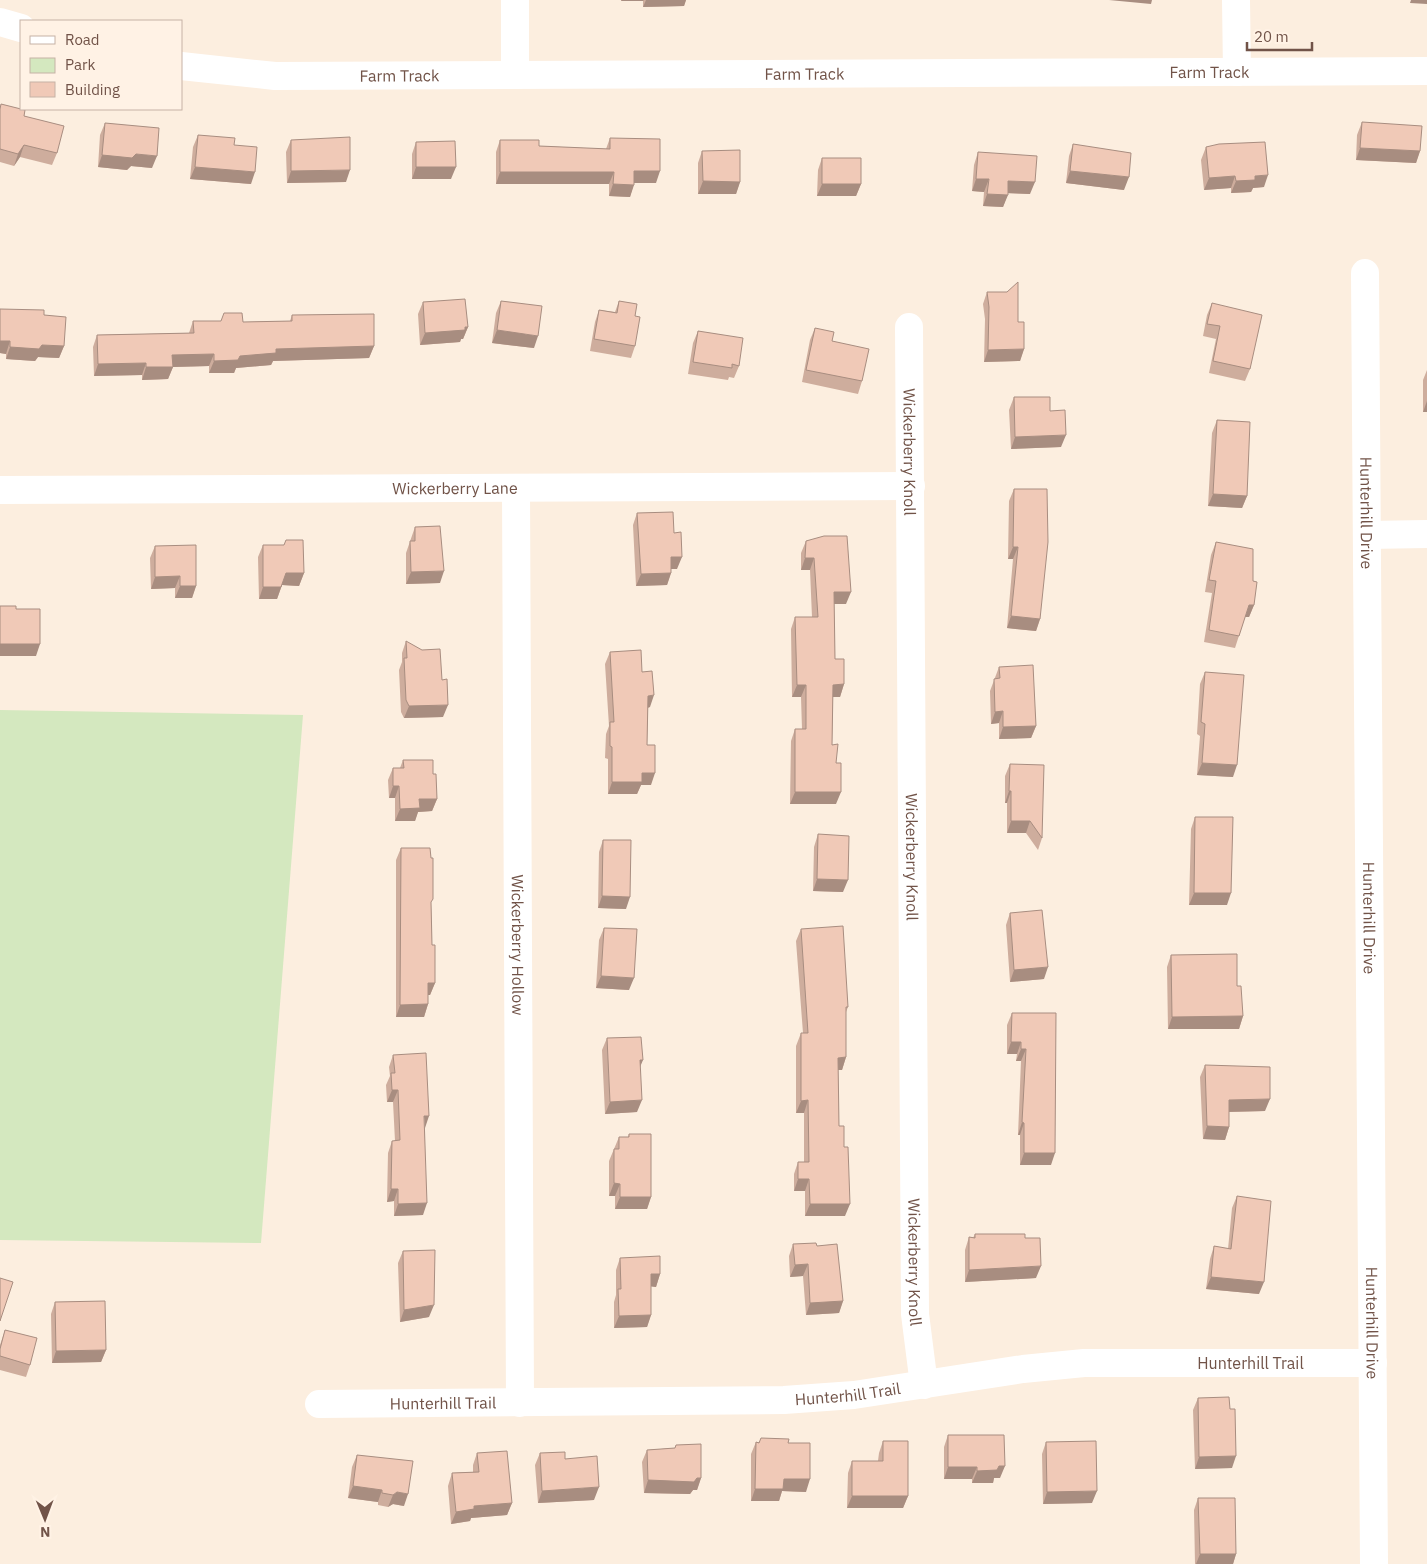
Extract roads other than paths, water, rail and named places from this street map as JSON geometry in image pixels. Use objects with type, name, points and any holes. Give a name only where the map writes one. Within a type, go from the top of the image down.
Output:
[{"type":"street","points":[[515,0],[515,75]]},
{"type":"street","points":[[1236,0],[1237,72]]},
{"type":"street","points":[[0,22],[20,28]]},
{"type":"street","name":"Farm Track","points":[[182,66],[275,76],[1427,71]]},
{"type":"street","name":"Hunterhill Drive","points":[[1365,272],[1374,1564]]},
{"type":"street","name":"Wickerberry Knoll","points":[[909,327],[915,1314],[924,1386]]},
{"type":"street","name":"Wickerberry Lane","points":[[0,490],[911,486]]},
{"type":"street","name":"Wickerberry Hollow","points":[[516,489],[520,1403]]},
{"type":"street","points":[[1367,535],[1427,534]]},
{"type":"street","name":"Hunterhill Trail","points":[[319,1404],[784,1400],[854,1395],[924,1386],[1023,1369],[1084,1363],[1373,1363]]}]
